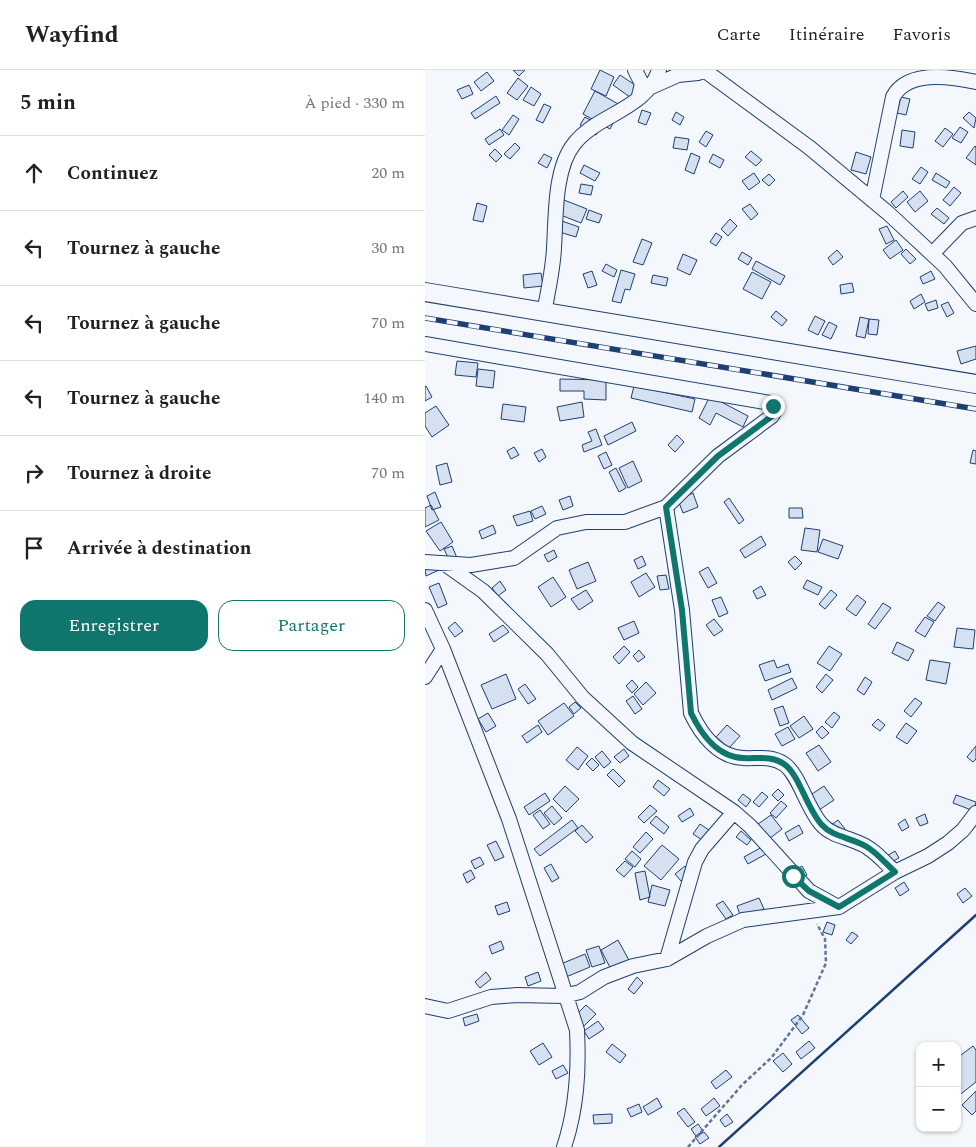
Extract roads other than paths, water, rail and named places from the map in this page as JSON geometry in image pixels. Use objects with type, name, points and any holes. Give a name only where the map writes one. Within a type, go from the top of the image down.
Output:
[{"type":"street","points":[[635,70],[644,92]]},
{"type":"street","points":[[544,313],[555,249],[557,198],[567,157],[574,143],[601,123],[628,108],[644,92],[659,70]]},
{"type":"street","points":[[644,92],[678,76],[698,73],[704,70],[810,148],[872,200],[945,266],[976,304]]},
{"type":"street","points":[[872,200],[893,98],[898,87],[910,80],[945,76],[976,82]]},
{"type":"street","points":[[932,254],[962,223],[976,218]]},
{"type":"street","points":[[425,292],[976,384]]},
{"type":"street","points":[[425,344],[769,403],[773,406],[772,416],[718,456],[666,507],[625,522],[587,522],[557,528],[514,558],[471,564],[425,562]]},
{"type":"street","points":[[666,507],[682,610],[691,713],[697,727],[719,750],[731,756],[769,758],[784,764],[793,774],[811,811],[822,826],[831,833],[861,843],[895,872]]},
{"type":"street","points":[[445,564],[483,591],[547,654],[583,698],[632,743],[734,812],[750,826],[809,891],[839,907]]},
{"type":"street","points":[[425,610],[443,649],[509,819],[564,996],[577,1030],[579,1058],[573,1114],[564,1147]]},
{"type":"street","points":[[425,675],[443,649]]},
{"type":"street","points":[[667,959],[695,862],[702,849],[734,812]]},
{"type":"street","points":[[425,1006],[448,1011],[491,997],[517,994],[564,996],[580,992],[604,977],[633,966],[667,959],[707,936],[743,920],[839,907],[895,872],[929,856],[963,830],[976,814]]},
{"type":"railway","points":[[425,318],[976,409]]}]
